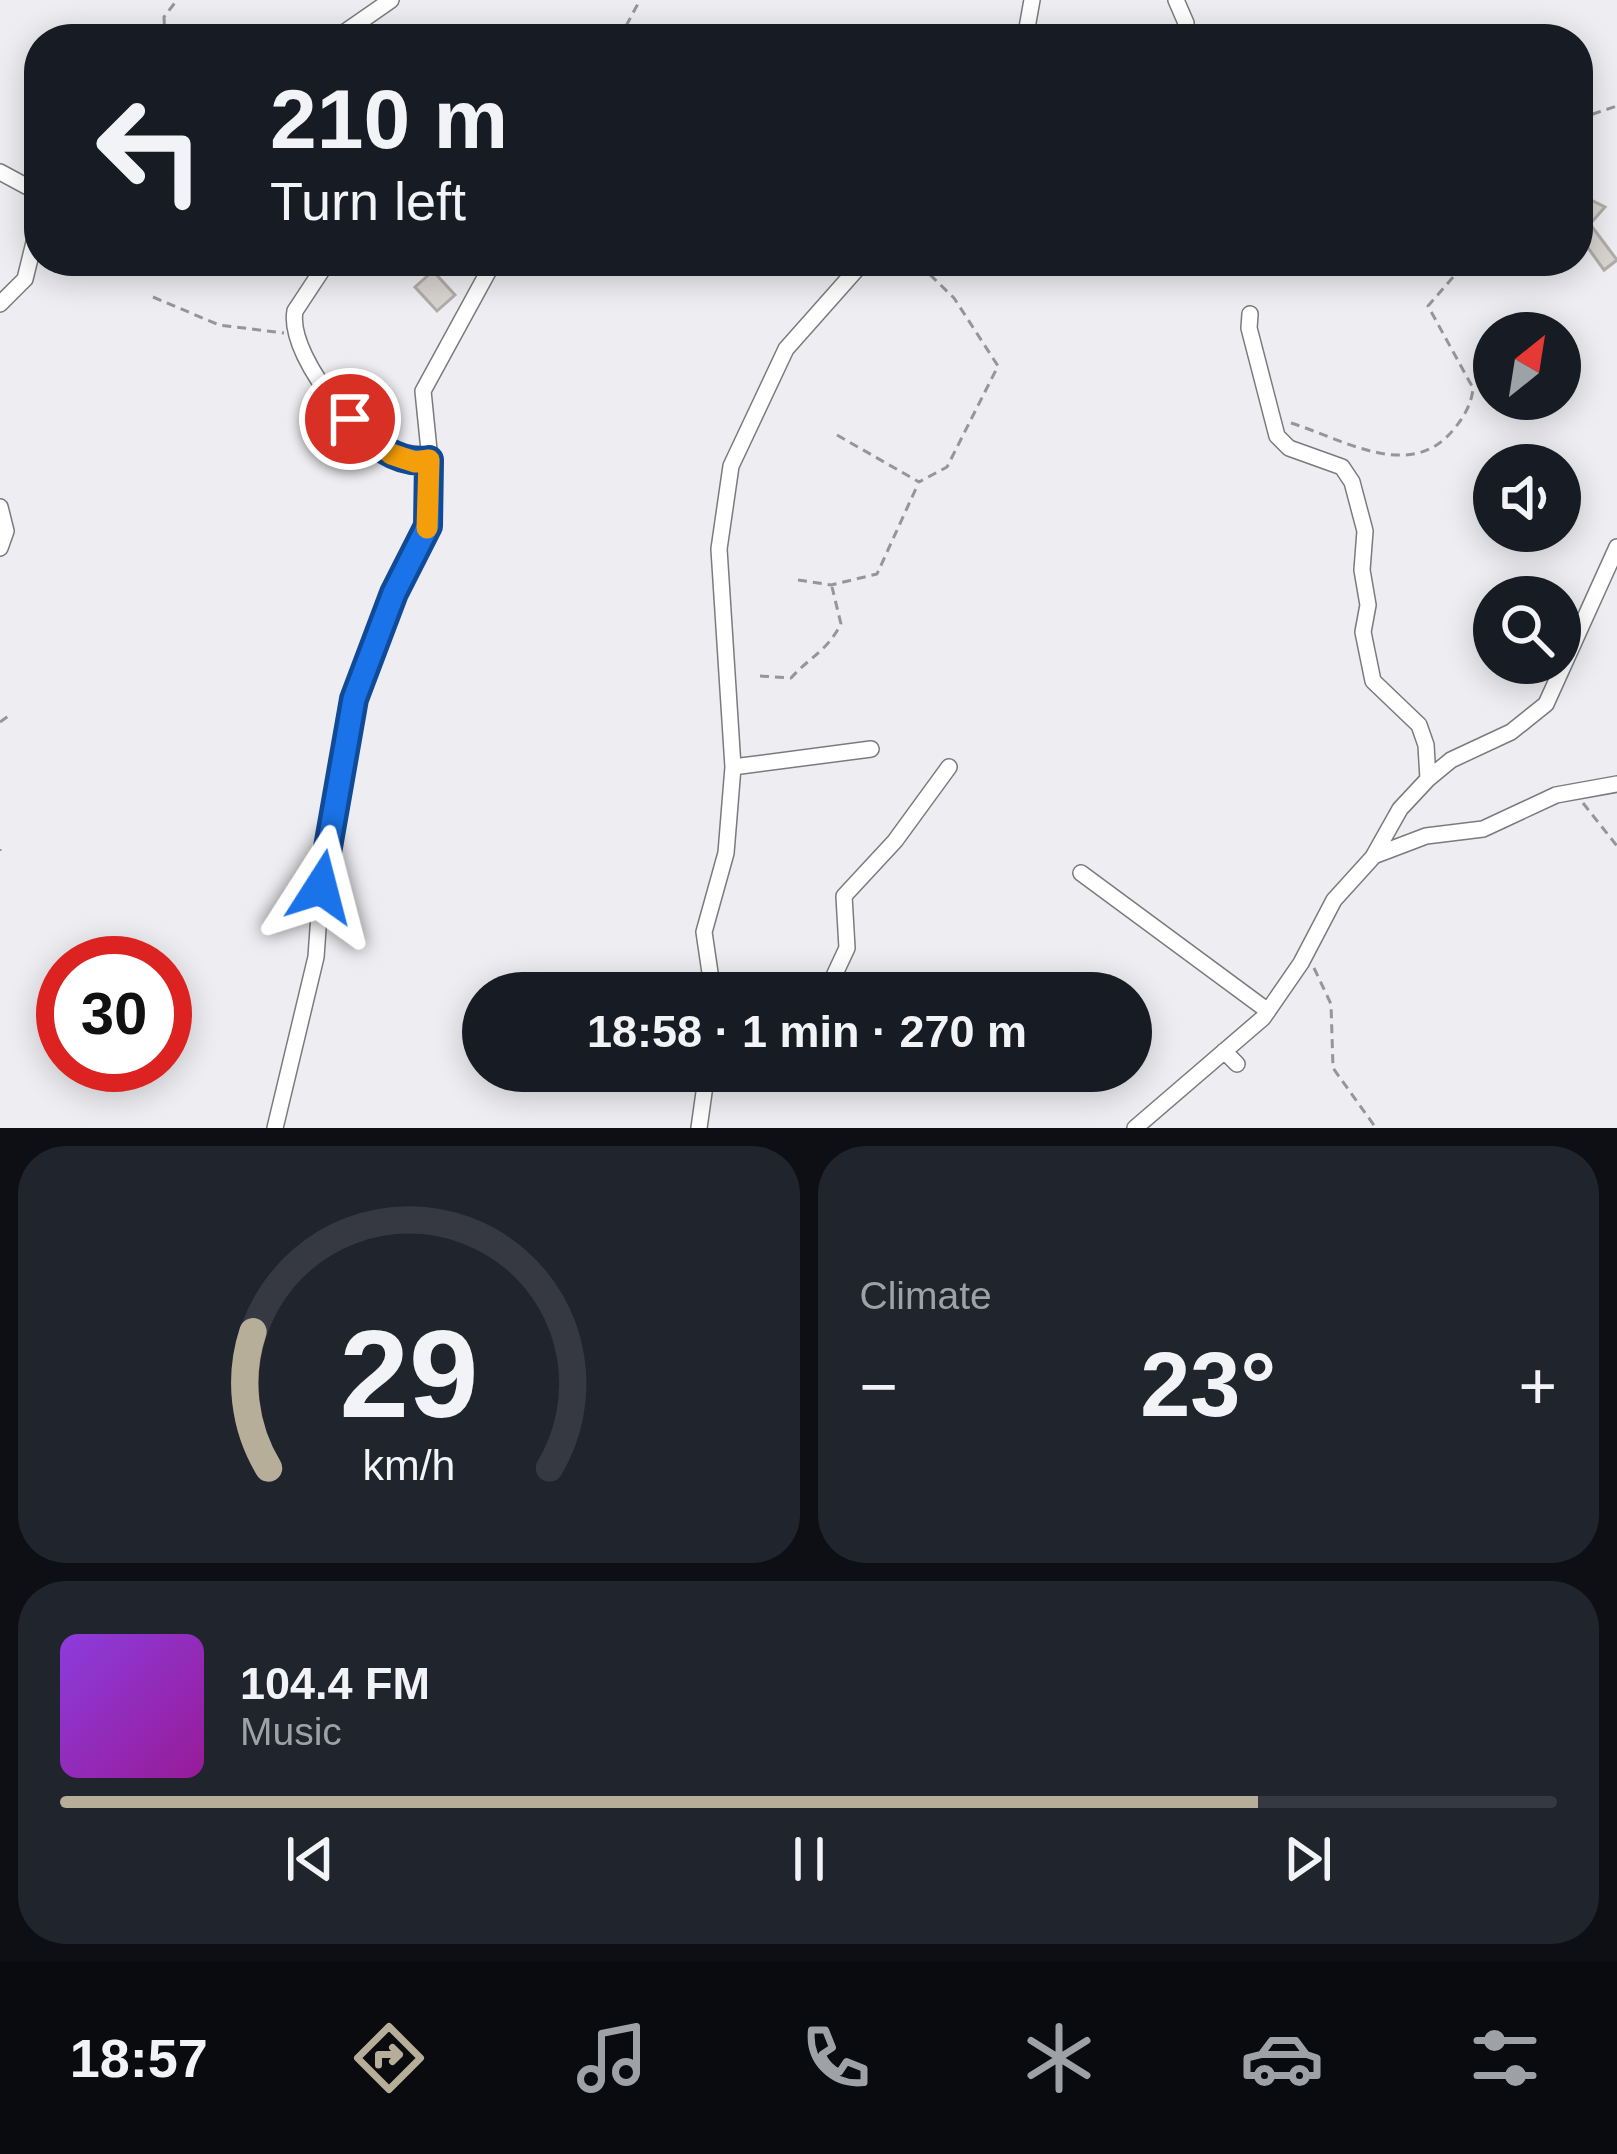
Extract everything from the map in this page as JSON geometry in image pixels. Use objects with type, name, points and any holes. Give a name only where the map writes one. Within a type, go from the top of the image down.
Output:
[{"type":"street","points":[[356,24],[391,0]]},
{"type":"street","points":[[1176,0],[1186,23]]},
{"type":"street","points":[[0,304],[20,289],[24,275]]},
{"type":"street","points":[[318,276],[293,319],[305,356],[368,439],[415,462],[429,460]]},
{"type":"street","points":[[275,1128],[316,957],[321,887],[354,699],[394,593],[428,526],[423,391],[486,276]]},
{"type":"street","points":[[710,972],[704,932],[726,853],[733,767],[719,549],[731,466],[786,349],[851,276]]},
{"type":"street","points":[[1250,314],[1249,328],[1283,445],[1342,467],[1352,482],[1365,531],[1363,632],[1373,681],[1419,725],[1426,746],[1427,778]]},
{"type":"street","points":[[0,507],[6,530],[0,548]]},
{"type":"street","points":[[1135,1128],[1268,1011],[1301,963],[1334,900],[1373,856],[1400,809],[1427,778],[1451,760],[1511,732],[1546,704],[1617,547]]},
{"type":"street","points":[[733,767],[871,749]]},
{"type":"street","points":[[836,972],[847,948],[844,896],[895,841],[949,767]]},
{"type":"street","points":[[1373,856],[1426,836],[1483,829],[1556,795],[1617,784]]},
{"type":"street","points":[[1081,873],[1268,1011]]},
{"type":"street","points":[[1224,1051],[1237,1064]]},
{"type":"street","points":[[698,1128],[704,1092]]},
{"type":"path","points":[[798,580],[831,585],[877,574],[919,482],[947,466],[998,366],[954,298],[931,276]]},
{"type":"path","points":[[1275,429],[1287,422],[1401,458],[1438,446],[1467,411],[1473,388],[1428,306],[1454,276]]},
{"type":"path","points":[[153,297],[219,325],[276,328],[305,356]]},
{"type":"path","points":[[837,435],[919,482]]},
{"type":"path","points":[[760,676],[791,678],[807,660],[827,651],[841,624],[831,585]]},
{"type":"path","points":[[0,722],[11,714]]},
{"type":"path","points":[[1580,789],[1588,812],[1617,846]]},
{"type":"path","points":[[1301,963],[1315,969],[1331,1004],[1333,1068],[1376,1128]]},
{"type":"building","points":[[1593,201],[1605,207],[1593,221]]},
{"type":"building","points":[[1593,228],[1617,260],[1604,270],[1593,255]]},
{"type":"building","points":[[427,276],[438,276],[455,295],[437,311],[415,287]]},
{"type":"slow traffic","points":[[391,454],[415,462],[429,460],[427,528]]},
{"type":"route","points":[[321,887],[354,699],[394,593],[428,526],[425,507],[431,483],[429,460],[415,462],[387,452],[350,419]]}]
